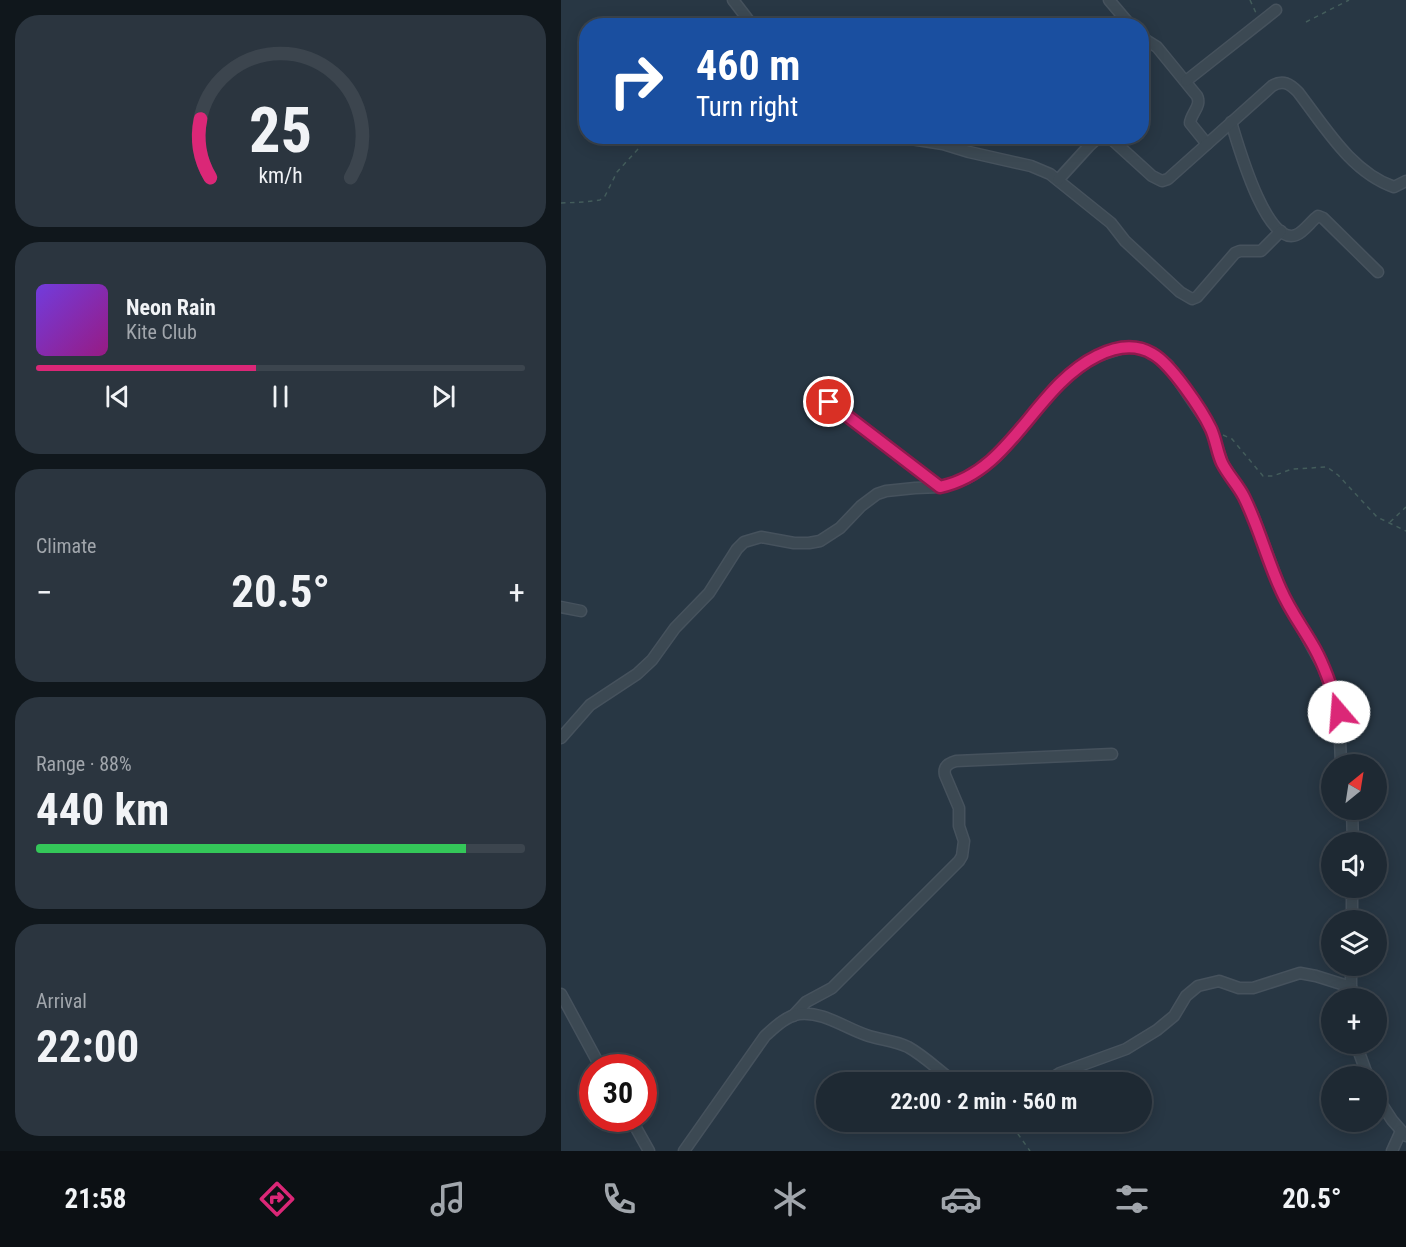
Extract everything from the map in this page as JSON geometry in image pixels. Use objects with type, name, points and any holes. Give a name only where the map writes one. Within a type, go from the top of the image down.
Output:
[{"type":"street","points":[[733,0],[747,18]]},
{"type":"street","points":[[1109,0],[1124,18]]},
{"type":"street","points":[[1186,81],[1276,10]]},
{"type":"street","points":[[1149,42],[1157,47],[1199,100],[1190,123],[1207,144]]},
{"type":"street","points":[[1117,144],[1152,176],[1162,181],[1168,179],[1272,86],[1283,82],[1298,92],[1341,149],[1353,161],[1386,184],[1394,187],[1406,181]]},
{"type":"street","points":[[1231,122],[1247,176],[1261,204],[1281,231],[1288,235],[1296,235],[1318,216],[1323,218],[1378,272]]},
{"type":"street","points":[[943,144],[1042,170],[1058,180],[1111,223],[1133,249],[1180,292],[1192,299],[1197,297],[1235,253],[1261,251],[1281,231]]},
{"type":"street","points":[[1058,180],[1091,144]]},
{"type":"street","points":[[561,738],[589,705],[637,674],[652,660],[675,628],[709,592],[744,542],[761,537],[801,543],[820,541],[840,528],[861,506],[877,494],[895,490],[940,487],[965,479],[986,465],[1008,444],[1056,387],[1074,370],[1097,356],[1126,347],[1141,348],[1154,354],[1168,365],[1198,407],[1213,435],[1223,464],[1253,515],[1281,590],[1324,669],[1339,712],[1341,754]]},
{"type":"street","points":[[829,402],[940,487]]},
{"type":"street","points":[[561,607],[581,611]]},
{"type":"street","points":[[684,1151],[765,1036],[793,1016],[806,1002],[832,988],[962,856],[964,841],[959,826],[959,808],[945,775],[946,766],[956,761],[1112,754]]},
{"type":"street","points":[[1063,1072],[1120,1051],[1157,1030],[1174,1017],[1186,996],[1198,986],[1219,981],[1239,988],[1253,988],[1300,973],[1351,987],[1351,976]]},
{"type":"street","points":[[561,994],[565,1014],[592,1054]]},
{"type":"street","points":[[793,1016],[813,1015],[835,1021],[863,1034],[903,1045],[941,1072]]},
{"type":"street","points":[[1387,1111],[1403,1134],[1392,1151]]},
{"type":"street","points":[[638,1132],[649,1151]]},
{"type":"path","points":[[1250,0],[1261,22]]},
{"type":"path","points":[[1306,22],[1349,0]]},
{"type":"path","points":[[561,203],[600,200],[605,196],[617,171],[642,144]]},
{"type":"path","points":[[1213,435],[1225,435],[1232,439],[1263,476],[1267,477],[1292,469],[1327,467],[1338,475],[1373,513],[1406,531]]},
{"type":"path","points":[[1389,522],[1406,507]]},
{"type":"path","points":[[1015,1132],[1030,1151]]},
{"type":"route","points":[[829,402],[940,487],[954,484],[976,473],[998,455],[1056,387],[1074,370],[1097,356],[1126,347],[1141,348],[1154,354],[1168,365],[1211,428],[1223,464],[1237,484],[1253,515],[1287,604],[1319,657],[1339,712]]}]
